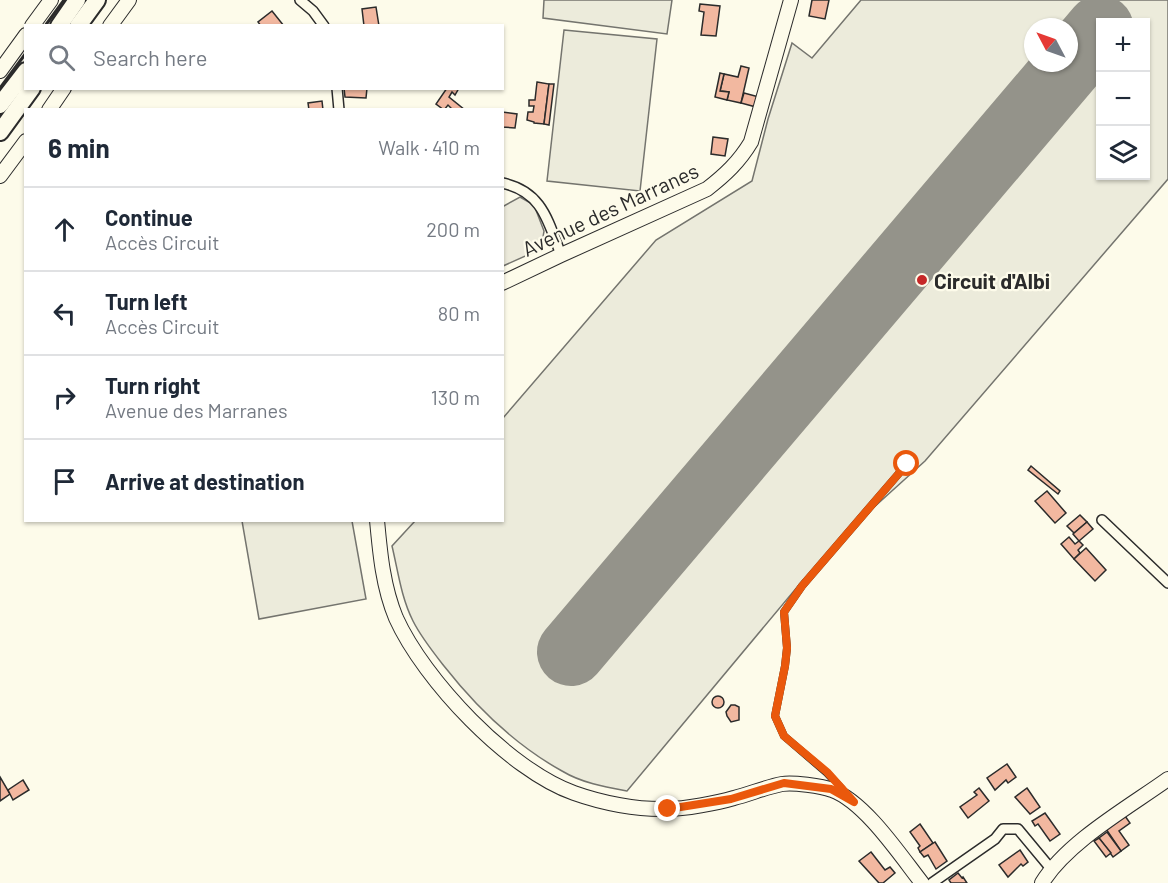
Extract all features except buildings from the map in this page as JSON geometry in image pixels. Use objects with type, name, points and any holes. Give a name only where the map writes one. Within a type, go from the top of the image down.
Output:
[{"type":"highway","points":[[60,24],[78,0]]},
{"type":"highway","points":[[79,24],[97,0]]},
{"type":"highway","points":[[0,105],[24,74]]},
{"type":"highway","points":[[0,132],[31,90]]},
{"type":"street","points":[[33,24],[51,0]]},
{"type":"street","points":[[111,24],[129,0]]},
{"type":"street","points":[[300,0],[313,11],[323,24]]},
{"type":"street","name":"Avenue des Marranes","points":[[504,282],[707,189],[726,174],[740,160],[751,142],[791,0]]},
{"type":"street","points":[[0,71],[24,38]]},
{"type":"street","points":[[50,108],[63,90]]},
{"type":"street","points":[[337,90],[339,108]]},
{"type":"street","points":[[0,176],[24,144]]},
{"type":"street","points":[[504,183],[517,186],[536,203],[561,255]]},
{"type":"street","points":[[1102,520],[1168,583]]},
{"type":"street","points":[[377,522],[381,565],[390,597],[396,617],[417,656],[463,711],[492,740],[534,773],[573,793],[634,807],[668,809],[731,799],[784,783],[831,789],[854,802],[922,883]]},
{"type":"street","points":[[1042,883],[1081,841],[1168,779]]},
{"type":"street","points":[[932,883],[995,839],[1003,829],[1018,829],[1052,870]]},
{"type":"lane","points":[[854,802],[827,772],[784,736],[775,716],[787,648],[784,612],[802,586],[907,464]]},
{"type":"shaded area","points":[[544,0],[672,0],[667,34],[543,18]]},
{"type":"shaded area","points":[[861,0],[1168,0],[1168,179],[925,461],[872,509],[807,584],[803,580],[627,791],[586,782],[528,750],[483,711],[457,682],[427,644],[413,621],[403,593],[392,546],[414,522],[504,522],[504,417],[656,240],[752,181],[768,119],[792,43],[812,58]],"holes":[[[800,346],[836,375],[588,667],[552,636]]]},
{"type":"shaded area","points":[[564,30],[657,39],[640,191],[547,181]]},
{"type":"shaded area","points":[[520,197],[534,205],[544,231],[541,249],[504,266],[504,206]]},
{"type":"shaded area","points":[[242,522],[352,522],[366,599],[259,619]]},
{"type":"runway","points":[[571,652],[1096,34]]},
{"type":"wall","points":[[46,24],[64,0]]},
{"type":"wall","points":[[0,88],[24,56]]},
{"type":"place","name":"Circuit d'Albi","points":[[922,280]]},
{"type":"route","points":[[668,809],[731,799],[784,783],[831,789],[854,802],[827,772],[784,736],[775,716],[787,648],[784,612],[802,586],[907,464]]}]
